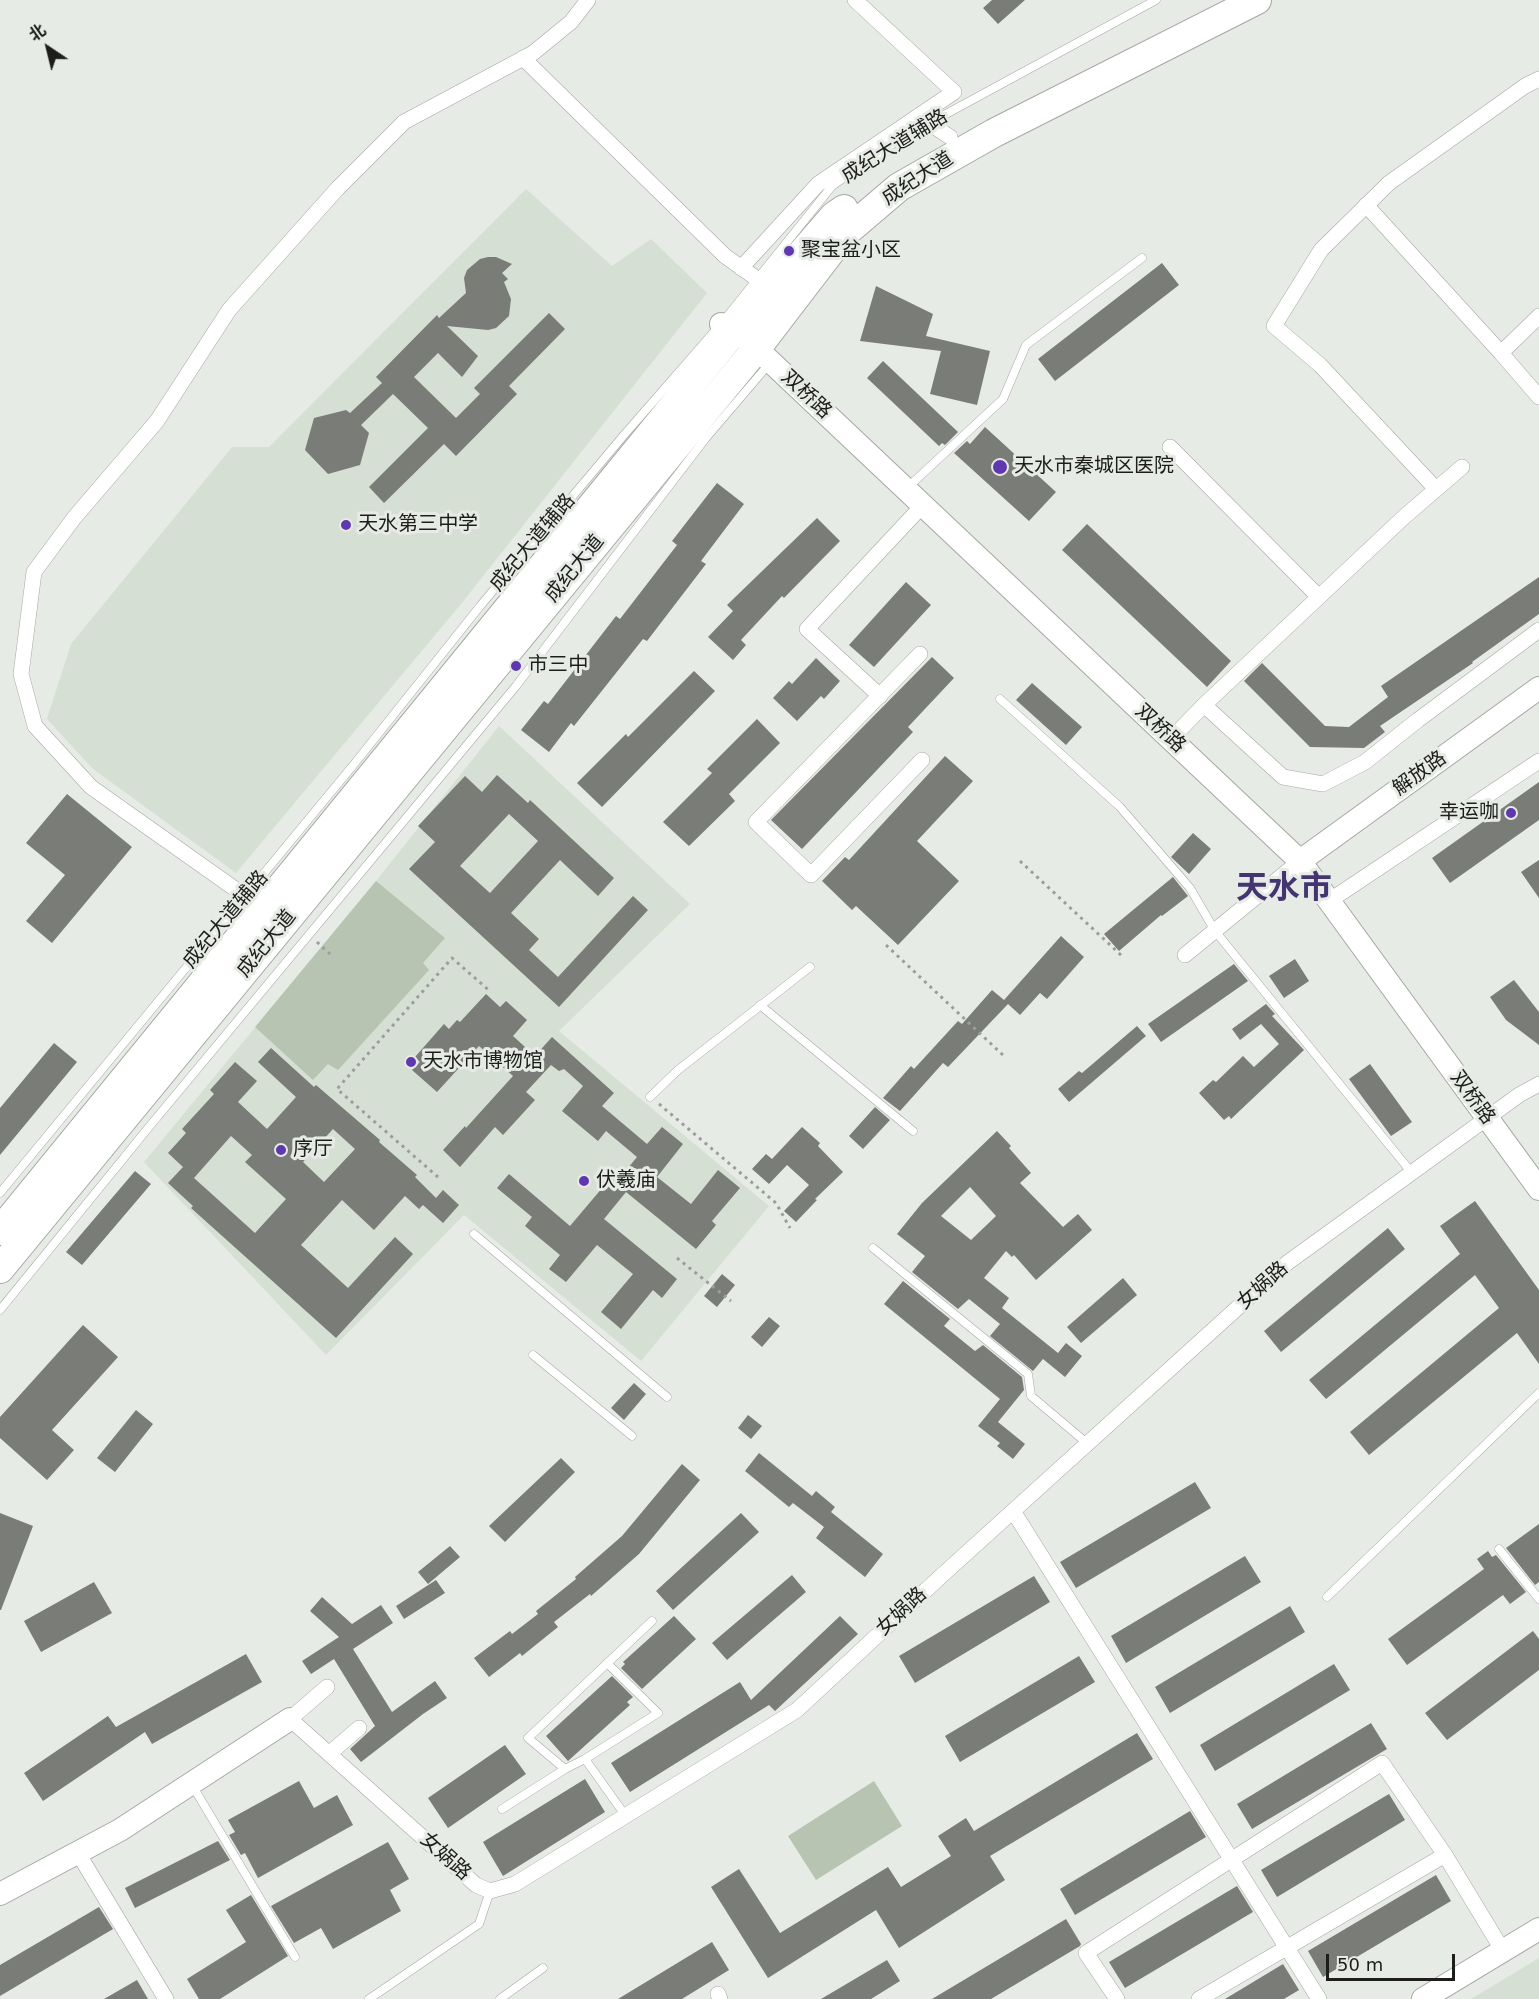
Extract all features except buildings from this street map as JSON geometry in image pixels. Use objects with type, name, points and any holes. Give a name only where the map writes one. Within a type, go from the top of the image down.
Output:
[{"type":"highway","name":"成纪大道","points":[[0,1231],[764,284],[834,216],[901,165],[933,125],[1216,0]]},
{"type":"highway","name":"成纪大道","points":[[0,1269],[764,355],[845,232],[899,187],[994,134],[1257,0]]},
{"type":"main road","name":"双桥路","points":[[729,327],[764,355],[1300,861],[1539,1190]]},
{"type":"main road","name":"解放路","points":[[1300,861],[1539,688]]},
{"type":"main road","points":[[0,1894],[120,1830],[290,1719]]},
{"type":"main road","points":[[1423,1999],[1539,1929]]},
{"type":"street","points":[[245,896],[92,787],[35,726],[21,674],[34,572],[74,518],[157,421],[229,310],[338,188],[404,122],[533,53],[571,22],[588,0]]},
{"type":"street","points":[[741,268],[818,184],[933,125],[954,92],[855,0]]},
{"type":"street","points":[[523,58],[724,256],[764,284]]},
{"type":"street","points":[[1436,489],[1320,365],[1274,326],[1321,250],[1366,205],[1398,176],[1525,86],[1539,79]]},
{"type":"street","points":[[1366,205],[1501,352],[1539,397]]},
{"type":"street","points":[[1501,352],[1539,316]]},
{"type":"street","points":[[1170,447],[1318,596]]},
{"type":"street","points":[[1171,739],[1318,596],[1462,467]]},
{"type":"street","points":[[880,696],[807,629],[923,505]]},
{"type":"street","points":[[1204,705],[1283,777],[1323,784],[1365,762],[1539,630]]},
{"type":"street","points":[[920,654],[756,822],[811,875],[922,760]]},
{"type":"street","points":[[1329,901],[1539,761]]},
{"type":"street","points":[[1185,955],[1300,861]]},
{"type":"street","name":"女娲路","points":[[290,1719],[476,1885],[490,1891],[515,1884],[797,1710],[1013,1510],[1287,1263],[1539,1084]]},
{"type":"street","points":[[1013,1510],[1319,1999]]},
{"type":"street","points":[[290,1719],[327,1688]]},
{"type":"street","points":[[330,1753],[359,1728]]},
{"type":"street","points":[[1118,1999],[1086,1953],[1382,1763],[1445,1855],[1503,1951]]},
{"type":"street","points":[[78,1853],[166,1999]]},
{"type":"street","points":[[1199,1999],[1445,1855]]},
{"type":"lane","name":"成纪大道辅路","points":[[933,125],[1156,0]]},
{"type":"lane","points":[[906,489],[1003,399],[1026,345],[1142,258]]},
{"type":"lane","name":"成纪大道辅路","points":[[0,1193],[355,763],[481,605],[624,435],[729,327]]},
{"type":"lane","points":[[0,1310],[516,686],[705,439],[764,355]]},
{"type":"lane","points":[[1000,699],[1120,807],[1190,888],[1215,931],[1412,1173]]},
{"type":"lane","points":[[650,1097],[678,1070],[810,967]]},
{"type":"lane","points":[[760,1005],[914,1131]]},
{"type":"lane","points":[[474,1234],[667,1397]]},
{"type":"lane","points":[[873,1248],[1028,1374],[1031,1396],[1088,1444]]},
{"type":"lane","points":[[533,1355],[632,1436]]},
{"type":"lane","points":[[1327,1597],[1539,1394]]},
{"type":"lane","points":[[1499,1549],[1539,1599]]},
{"type":"lane","points":[[565,1769],[528,1738],[652,1621]]},
{"type":"lane","points":[[502,1809],[658,1713],[608,1663]]},
{"type":"lane","points":[[585,1760],[625,1815]]},
{"type":"lane","points":[[192,1784],[295,1957]]},
{"type":"lane","points":[[369,1999],[479,1924],[490,1891]]},
{"type":"lane","points":[[501,1999],[543,1968]]},
{"type":"path","points":[[1020,861],[1122,956]]},
{"type":"path","points":[[309,935],[330,954]]},
{"type":"path","points":[[886,945],[1005,1057]]},
{"type":"path","points":[[438,1177],[337,1089],[452,958],[491,992]]},
{"type":"path","points":[[650,1097],[776,1203],[790,1228]]},
{"type":"path","points":[[678,1258],[731,1301]]},
{"type":"shaded area","name":"天水第三中学","points":[[526,189],[612,266],[651,239],[707,293],[461,604],[236,873],[93,769],[47,719],[71,644],[232,447],[269,447]]},
{"type":"shaded area","name":"天水市博物馆","points":[[499,726],[690,904],[559,1031],[769,1206],[641,1361],[464,1215],[326,1355],[144,1162],[376,881]]},
{"type":"shaded area","points":[[1539,1958],[1539,1999],[1471,1999]]},
{"type":"green space","points":[[376,881],[445,938],[423,963],[429,970],[338,1070],[328,1064],[313,1080],[255,1027]]},
{"type":"green space","points":[[874,1781],[902,1826],[816,1880],[788,1836]]},
{"type":"place","name":"聚宝盆小区","points":[[789,251]]},
{"type":"place","name":"天水市秦城区医院","points":[[1000,467]]},
{"type":"place","name":"天水第三中学","points":[[346,525]]},
{"type":"place","name":"市三中","points":[[516,666]]},
{"type":"place","name":"幸运咖","points":[[1511,813]]},
{"type":"place","name":"天水市博物馆","points":[[411,1062]]},
{"type":"place","name":"序厅","points":[[281,1150]]},
{"type":"place","name":"伏羲庙","points":[[584,1181]]},
{"type":"district","name":"天水市","points":[[1284,890]]}]
